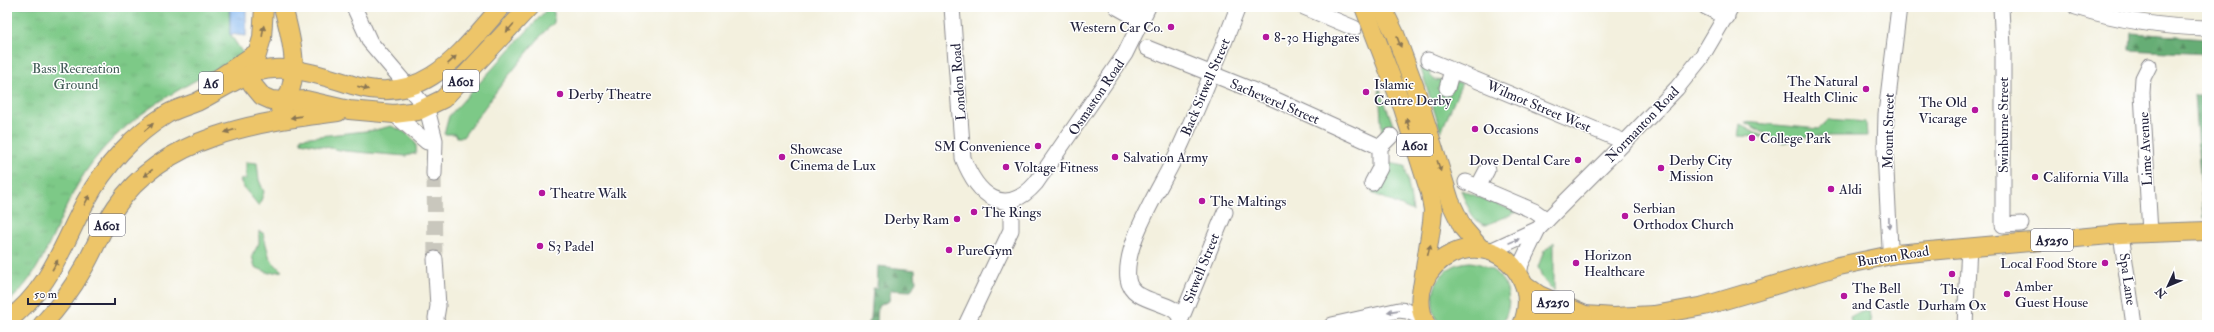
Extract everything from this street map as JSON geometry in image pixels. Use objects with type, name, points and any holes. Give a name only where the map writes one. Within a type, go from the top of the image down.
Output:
[{"type":"main road","points":[[264,7],[262,38],[251,75],[252,84],[262,96],[271,100],[306,100],[349,110]]},
{"type":"main road","points":[[268,121],[286,101],[293,86],[292,45],[283,7]]},
{"type":"main road","name":"A601","points":[[7,321],[25,306],[49,274],[70,236],[86,201],[99,180],[132,142],[168,113],[251,75],[268,69],[293,71],[326,77],[370,90],[388,91],[408,88],[431,77],[449,63],[502,7]]},
{"type":"main road","name":"A601","points":[[42,325],[73,286],[115,208],[133,186],[150,171],[180,152],[226,132],[268,121],[349,110],[394,114],[422,110],[439,102],[449,94],[529,7]]},
{"type":"main road","name":"A601","points":[[1364,7],[1403,108],[1430,193],[1433,210],[1432,222],[1420,300],[1424,321]]},
{"type":"main road","name":"A601","points":[[1382,7],[1395,34],[1415,88],[1450,201],[1463,228],[1486,250],[1507,261],[1522,279]]},
{"type":"main road","points":[[292,45],[302,58],[326,77]]},
{"type":"main road","name":"A6","points":[[168,113],[188,98],[256,54]]},
{"type":"main road","name":"Burton Road","points":[[1523,325],[1533,320],[1585,315],[1635,316],[1690,309],[1768,288],[1839,266],[1896,254],[2121,234],[2207,231]]},
{"type":"main road","name":"A601","points":[[1422,288],[1432,269],[1447,256],[1460,250],[1486,250]]},
{"type":"main road","points":[[1522,279],[1527,305],[1523,325]]},
{"type":"main road","name":"Burton Road","points":[[1522,279],[1539,295],[1585,315]]},
{"type":"street","points":[[354,7],[363,30],[370,42],[408,88],[422,110],[435,140],[434,174]]},
{"type":"street","name":"London Road","points":[[952,7],[963,158],[972,177],[981,190],[998,200],[1011,201]]},
{"type":"street","points":[[1117,7],[1142,21]]},
{"type":"street","name":"Osmaston Road","points":[[1011,201],[1024,195],[1036,183],[1125,54],[1148,7]]},
{"type":"street","name":"Back Sitwell Street","points":[[1179,322],[1175,310],[1135,292],[1129,285],[1128,269],[1134,242],[1144,218],[1177,153],[1212,73],[1238,7]]},
{"type":"street","points":[[1304,7],[1326,11],[1354,28]]},
{"type":"street","points":[[1706,7],[1729,12]]},
{"type":"street","name":"Mount Street","points":[[1896,254],[1890,246],[1885,152],[1886,114],[1899,7]]},
{"type":"street","name":"Swinburne Street","points":[[2001,7],[2003,56],[2003,225],[2021,224]]},
{"type":"street","points":[[2076,7],[2141,24],[2170,27],[2207,28]]},
{"type":"street","name":"Normanton Road","points":[[1522,279],[1521,264],[1542,225],[1672,93],[1698,61],[1729,12]]},
{"type":"street","name":"Sacheverel Street","points":[[1147,48],[1212,73],[1380,147]]},
{"type":"street","name":"Wilmot Street West","points":[[1428,60],[1625,142]]},
{"type":"street","name":"Lime Avenue","points":[[2149,66],[2143,78],[2142,93],[2150,233]]},
{"type":"street","points":[[1447,88],[1452,70]]},
{"type":"street","points":[[422,110],[427,142],[434,159]]},
{"type":"street","points":[[394,114],[427,142]]},
{"type":"street","points":[[1372,183],[1380,168],[1380,147],[1392,136]]},
{"type":"street","points":[[1487,170],[1472,184],[1534,211],[1542,225]]},
{"type":"street","points":[[966,325],[1011,230],[1011,201]]},
{"type":"street","name":"Sitwell Street","points":[[1179,322],[1225,212]]},
{"type":"street","name":"Normanton Road","points":[[1486,250],[1542,225]]},
{"type":"street","name":"Spa Lane","points":[[2121,234],[2134,325]]},
{"type":"street","points":[[1966,325],[1969,247]]},
{"type":"street","points":[[435,259],[438,306],[436,318],[437,325]]},
{"type":"street","points":[[438,306],[446,316],[448,325]]},
{"type":"street","points":[[1332,325],[1399,310],[1424,321]]},
{"type":"green space","name":"Bass Recreation Ground","points":[[7,7],[229,7],[230,34],[244,55],[173,93],[130,123],[111,141],[93,161],[78,184],[40,263],[20,291],[7,303]]},
{"type":"green space","points":[[548,8],[554,12],[554,23],[544,32],[501,85],[463,137],[457,137],[455,134],[444,134],[449,116]]},
{"type":"green space","points":[[2131,33],[2207,38],[2207,54],[2130,50]]},
{"type":"green space","points":[[1420,66],[1432,71],[1430,75],[1435,80],[1462,83],[1441,132]]},
{"type":"green space","points":[[1379,87],[1393,125],[1382,136]]},
{"type":"green space","points":[[2194,96],[2207,96],[2207,154],[2203,155],[2203,162],[2207,163],[2207,216],[2203,217]]},
{"type":"green space","points":[[1829,119],[1866,122],[1867,136],[1810,136],[1782,143],[1744,122],[1819,129]]},
{"type":"green space","points":[[1740,124],[1765,137],[1738,136]]},
{"type":"green space","points":[[391,126],[409,135],[413,139],[416,147],[416,153],[406,156],[345,151],[301,142],[301,138],[375,130]]},
{"type":"green space","points":[[246,162],[257,163],[259,180],[264,192],[259,206],[244,188],[240,180],[246,179]]},
{"type":"green space","points":[[1384,162],[1405,166],[1413,211],[1372,193]]},
{"type":"green space","points":[[1461,190],[1517,212],[1486,225],[1481,223],[1473,216],[1467,206]]},
{"type":"green space","points":[[259,231],[263,233],[270,259],[282,271],[269,273],[255,267],[252,256],[259,243]]},
{"type":"green space","points":[[1554,242],[1554,291],[1542,278],[1538,267],[1544,251]]},
{"type":"green space","points":[[1470,262],[1481,264],[1491,269],[1505,284],[1509,304],[1501,325],[1440,325],[1435,315],[1433,294],[1436,284],[1449,269],[1459,264]]},
{"type":"green space","points":[[878,266],[915,270],[916,282],[911,291],[891,290],[889,301],[878,306],[877,322],[870,325],[868,324],[871,318],[873,288],[877,288]]},
{"type":"green space","points":[[1869,310],[1871,325],[1849,325],[1852,324],[1850,317],[1861,311]]},
{"type":"water","points":[[230,7],[246,7],[246,36],[230,34]]},
{"type":"tunnel","points":[[434,174],[435,259]]},
{"type":"place","name":"Western Car Co.","points":[[1171,27]]},
{"type":"place","name":"8-30 Highgates","points":[[1266,37]]},
{"type":"place","name":"The Natural Health Clinic","points":[[1866,89]]},
{"type":"place","name":"Islamic Centre Derby","points":[[1366,92]]},
{"type":"place","name":"Derby Theatre","points":[[560,94]]},
{"type":"place","name":"The Old Vicarage","points":[[1975,110]]},
{"type":"place","name":"Occasions","points":[[1475,129]]},
{"type":"place","name":"College Park","points":[[1752,138]]},
{"type":"place","name":"SM Convenience","points":[[1038,146]]},
{"type":"place","name":"Showcase Cinema de Lux","points":[[782,157]]},
{"type":"place","name":"Salvation Army","points":[[1115,157]]},
{"type":"place","name":"Dove Dental Care","points":[[1578,160]]},
{"type":"place","name":"Voltage Fitness","points":[[1006,167]]},
{"type":"place","name":"Derby City Mission","points":[[1661,168]]},
{"type":"place","name":"California Villa","points":[[2035,177]]},
{"type":"place","name":"Aldi","points":[[1831,189]]},
{"type":"place","name":"Theatre Walk","points":[[542,193]]},
{"type":"place","name":"The Maltings","points":[[1202,201]]},
{"type":"place","name":"The Rings","points":[[974,212]]},
{"type":"place","name":"Serbian Orthodox Church","points":[[1625,216]]},
{"type":"place","name":"Derby Ram","points":[[957,219]]},
{"type":"place","name":"S3 Padel","points":[[540,246]]},
{"type":"place","name":"PureGym","points":[[949,250]]},
{"type":"place","name":"Horizon Healthcare","points":[[1576,263]]},
{"type":"place","name":"Local Food Store","points":[[2105,263]]},
{"type":"place","name":"The Durham Ox","points":[[1952,274]]},
{"type":"place","name":"Amber Guest House","points":[[2007,294]]},
{"type":"place","name":"The Bell and Castle","points":[[1844,296]]}]
